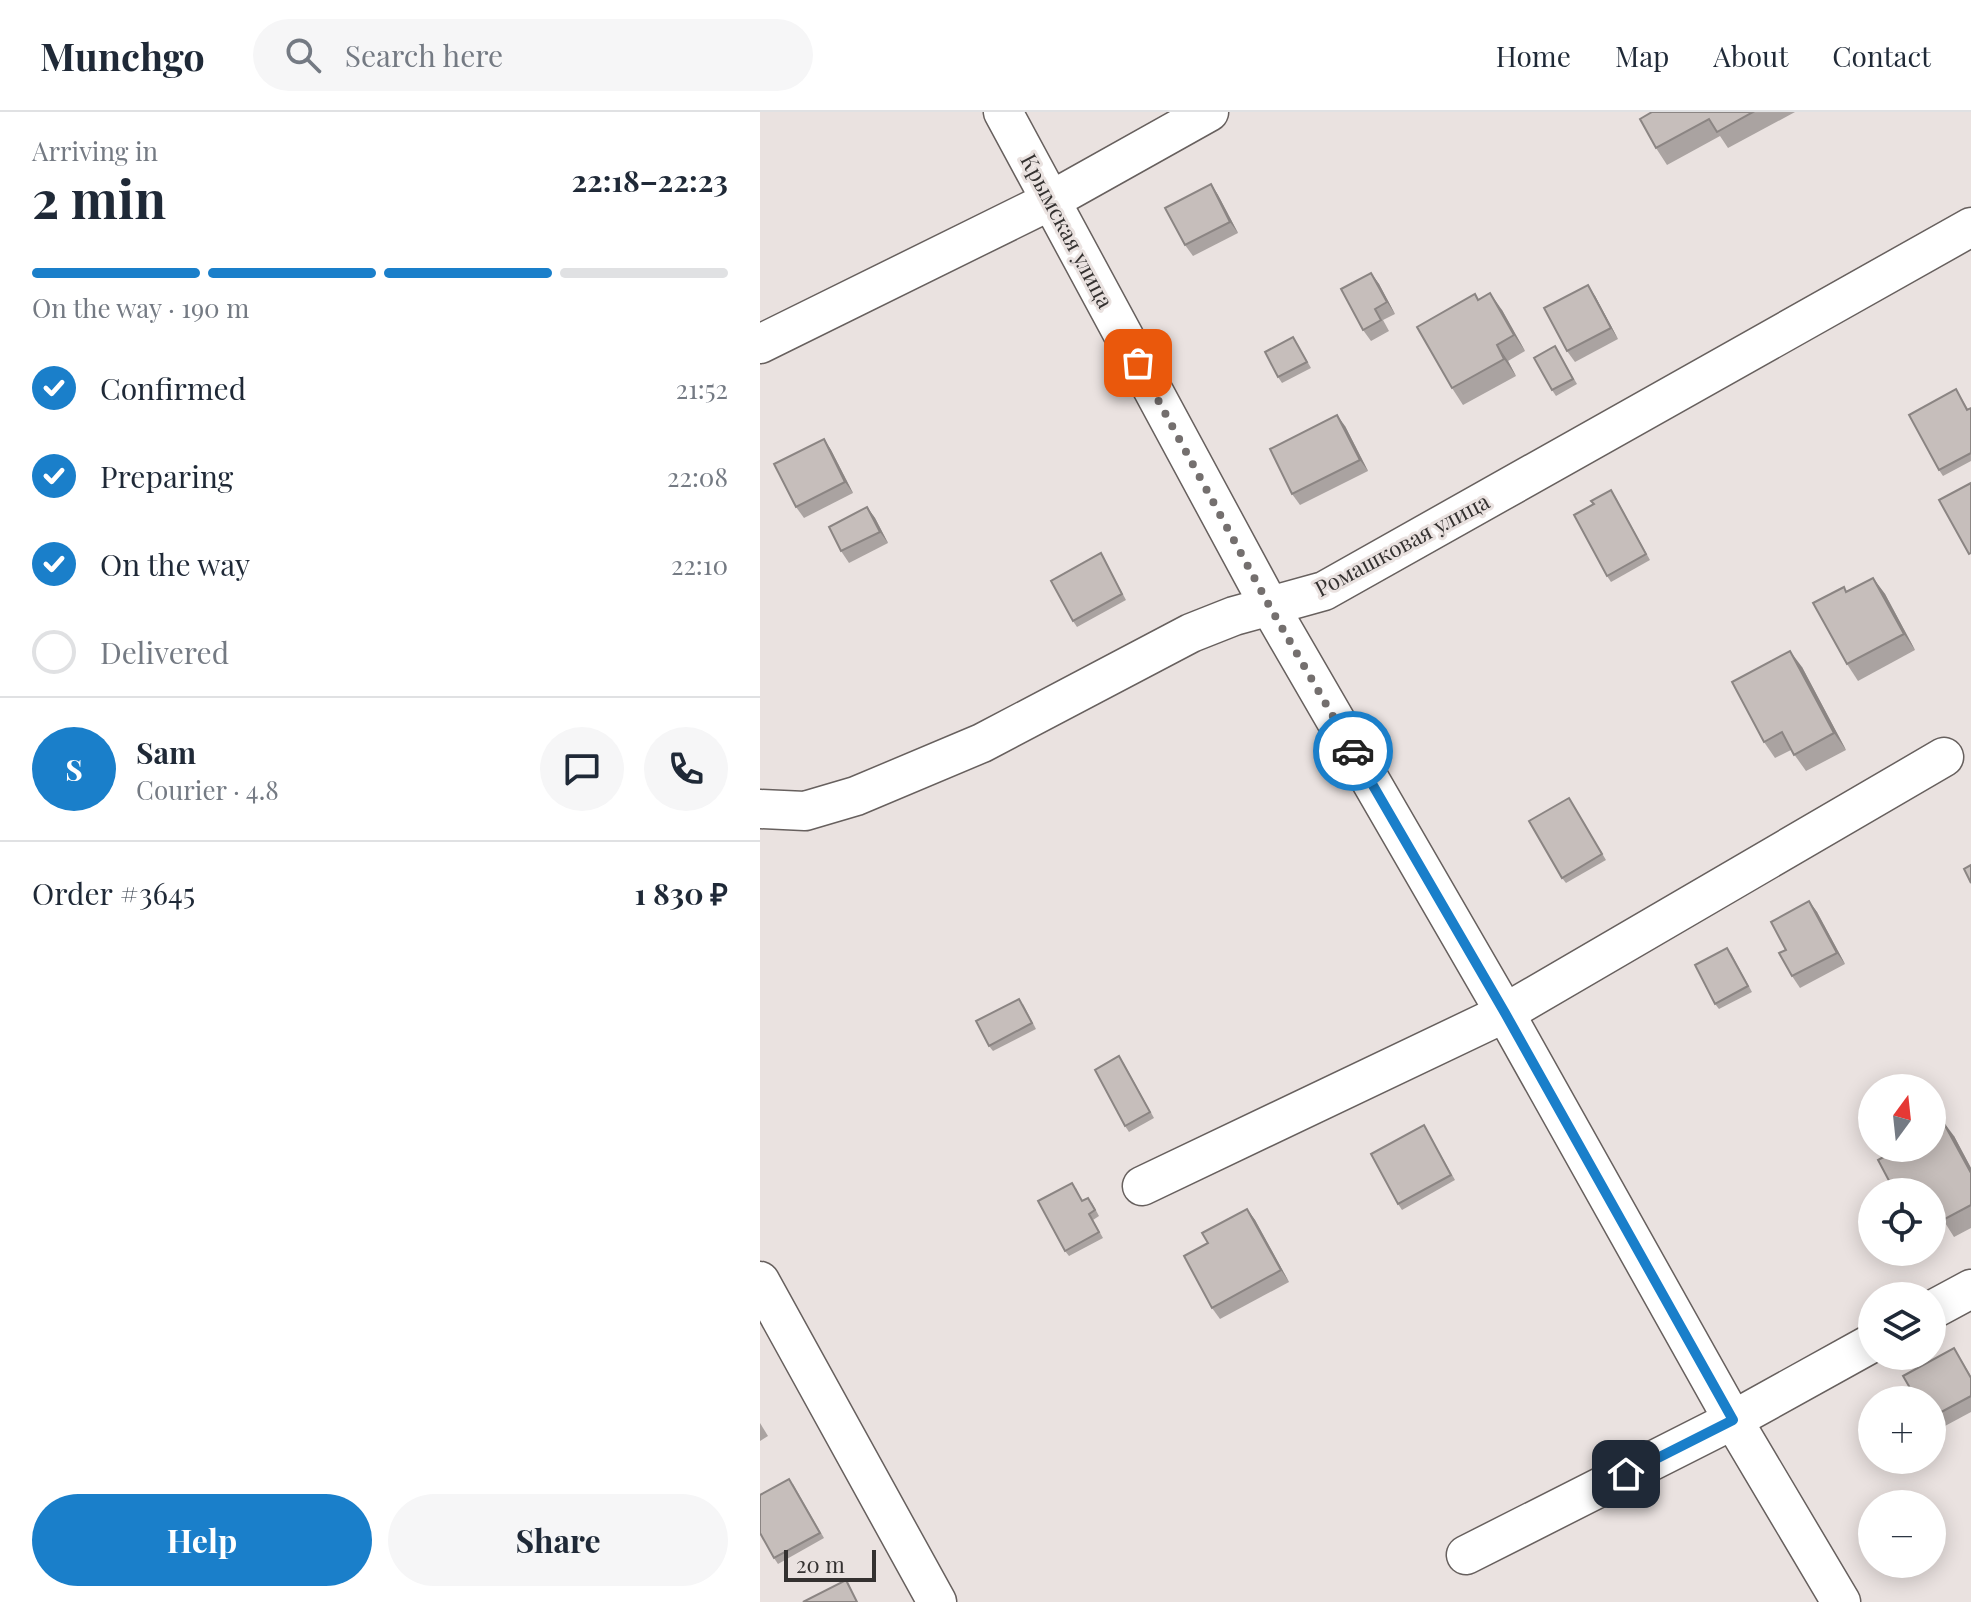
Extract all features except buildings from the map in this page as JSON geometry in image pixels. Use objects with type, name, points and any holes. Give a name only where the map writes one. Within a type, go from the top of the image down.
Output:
[{"type":"street","name":"Крымская улица","points":[[1003,112],[1270,607],[1505,1013],[1733,1420],[1841,1602]]},
{"type":"street","points":[[760,344],[1050,201],[1209,112]]},
{"type":"street","name":"Ромашковая улица","points":[[760,809],[805,811],[856,796],[982,743],[1191,633],[1234,616],[1324,591],[1971,227]]},
{"type":"street","points":[[1142,1186],[1505,1013],[1944,757]]},
{"type":"street","points":[[760,1281],[937,1602]]},
{"type":"street","points":[[1946,1302],[1971,1289]]},
{"type":"street","points":[[1466,1555],[1733,1420],[1858,1351]]},
{"type":"way so far","points":[[1138,363],[1270,607],[1353,751]]},
{"type":"route","points":[[1353,751],[1505,1013],[1733,1420],[1626,1474]]}]
